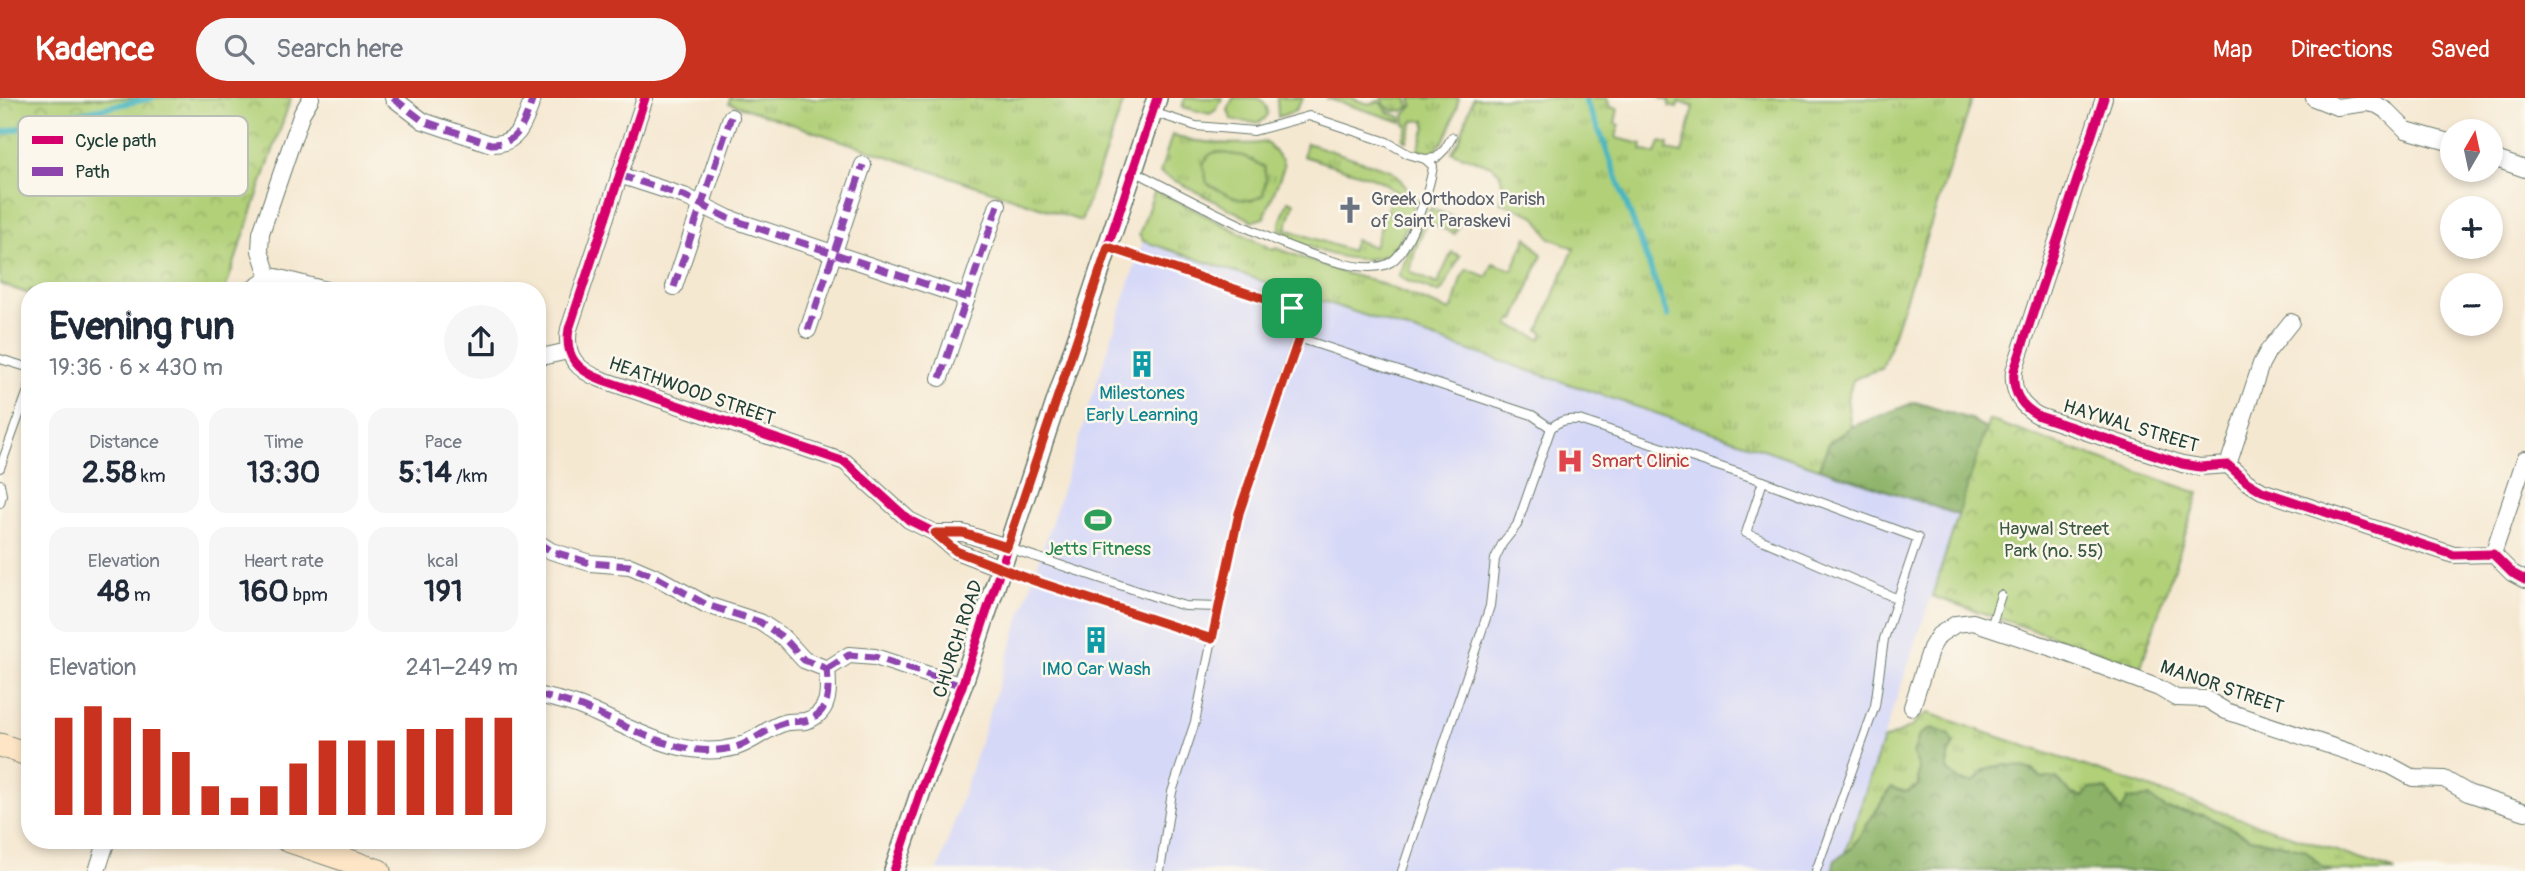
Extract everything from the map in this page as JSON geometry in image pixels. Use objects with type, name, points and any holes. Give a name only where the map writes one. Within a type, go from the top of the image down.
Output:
[{"type":"main road","points":[[0,745],[21,752]]},
{"type":"main road","points":[[313,849],[379,871]]},
{"type":"street","points":[[269,278],[260,251],[261,233],[302,113],[311,98]]},
{"type":"street","points":[[393,98],[423,121],[500,145],[514,139],[520,131],[533,98]]},
{"type":"street","points":[[546,356],[568,351],[569,329],[645,98]]},
{"type":"street","name":"HAYWAL STREET","points":[[2104,98],[2016,363],[2013,379],[2016,395],[2025,407],[2039,416],[2182,464],[2200,467],[2228,465]]},
{"type":"street","points":[[2314,98],[2337,107],[2366,103],[2377,105],[2406,130],[2440,140]]},
{"type":"street","name":"CHURCH ROAD","points":[[894,871],[923,785],[962,686],[1155,105]]},
{"type":"street","points":[[674,287],[731,117]]},
{"type":"street","points":[[2503,161],[2525,169]]},
{"type":"street","points":[[808,331],[863,166]]},
{"type":"street","points":[[619,175],[684,196],[728,218],[967,298]]},
{"type":"street","points":[[940,378],[998,205]]},
{"type":"street","points":[[263,282],[269,278],[301,282]]},
{"type":"street","points":[[2291,322],[2276,340],[2262,364],[2228,465],[2253,487],[2275,496],[2454,555],[2463,557],[2493,554]]},
{"type":"street","name":"HEATHWOOD STREET","points":[[568,351],[579,368],[592,376],[845,462],[909,520],[935,533],[956,551],[1000,568]]},
{"type":"street","points":[[2493,554],[2525,459]]},
{"type":"street","name":"HEATHWOOD STREET","points":[[935,533],[963,533],[1007,547]]},
{"type":"street","points":[[546,548],[590,563],[630,566],[707,605],[760,621],[784,638],[804,660],[827,669]]},
{"type":"street","points":[[2493,554],[2512,573],[2525,580]]},
{"type":"street","name":"MANOR STREET","points":[[1912,707],[1931,648],[1939,635],[1949,627],[1965,622],[1991,627],[2159,688],[2176,698],[2206,699],[2226,711],[2391,766],[2413,778],[2444,779],[2468,793],[2525,812]]},
{"type":"street","points":[[827,669],[849,654],[874,657],[962,686]]},
{"type":"street","points":[[546,697],[565,701],[628,730],[683,748],[712,751],[738,747],[784,723],[807,720],[822,712],[830,694],[827,669]]},
{"type":"street","points":[[97,871],[104,849]]},
{"type":"lane","points":[[1155,105],[1196,126],[1254,131],[1309,116],[1387,142],[1408,154],[1425,159],[1436,158],[1452,137]]},
{"type":"lane","points":[[1133,170],[1309,254],[1337,263],[1377,268],[1391,262],[1402,251],[1422,206],[1431,182],[1433,166],[1425,159]]},
{"type":"lane","points":[[1108,247],[1292,308],[1300,319],[1299,338],[1239,513],[1195,722],[1172,792],[1160,871]]},
{"type":"lane","points":[[1299,338],[1532,415],[1551,428]]},
{"type":"lane","points":[[0,359],[21,365]]},
{"type":"lane","points":[[0,468],[21,410]]},
{"type":"lane","points":[[1402,871],[1490,606],[1495,559],[1517,524],[1551,428],[1566,419],[1579,420],[1763,481],[1918,538],[1884,639],[1875,706],[1816,871]]},
{"type":"lane","points":[[1763,481],[1746,533],[1898,599]]},
{"type":"lane","points":[[0,484],[0,503]]},
{"type":"lane","points":[[1007,547],[1185,606],[1219,607]]},
{"type":"lane","points":[[1000,568],[1212,639]]},
{"type":"lane","points":[[1991,627],[2001,595]]},
{"type":"shaded area","points":[[1143,241],[1959,515],[1838,871],[938,871]]},
{"type":"green space","points":[[0,98],[291,98],[228,282],[21,282],[21,291],[0,284]]},
{"type":"green space","points":[[730,98],[1125,98],[1081,221],[729,103]]},
{"type":"green space","points":[[1185,98],[1222,98],[1217,109],[1210,114],[1182,107]]},
{"type":"green space","points":[[1233,98],[1260,99],[1266,105],[1266,117],[1256,123],[1231,119],[1228,110]]},
{"type":"green space","points":[[1277,98],[1303,98],[1295,111],[1278,117]]},
{"type":"green space","points":[[1326,98],[1351,98],[1368,103],[1379,101],[1388,112],[1401,117],[1402,122]]},
{"type":"green space","points":[[1382,98],[1407,98],[1410,106],[1403,111],[1392,110],[1385,105]]},
{"type":"green space","points":[[1411,98],[1459,98],[1446,136],[1430,153],[1418,150],[1426,127],[1425,120],[1414,121],[1407,141],[1403,139],[1408,126],[1405,124],[1404,115],[1413,105]]},
{"type":"green space","points":[[1473,98],[1607,98],[1610,107],[1618,109],[1616,138],[1642,144],[1641,150],[1656,154],[1660,142],[1668,144],[1667,150],[1682,153],[1694,107],[1679,102],[1677,108],[1669,106],[1670,101],[1660,98],[1973,98],[1882,369],[1853,380],[1847,399],[1851,427],[1829,443],[1819,468],[1143,241],[1139,235],[1155,190],[1274,250],[1276,248],[1374,281],[1450,311],[1461,278],[1467,269],[1487,277],[1493,263],[1512,270],[1527,237],[1542,255],[1515,320],[1512,319],[1509,325],[1541,339],[1544,333],[1539,330],[1574,248],[1550,238],[1535,216],[1501,202],[1500,173],[1491,166],[1452,152],[1460,139]]},
{"type":"green space","points":[[1172,135],[1218,143],[1266,142],[1282,160],[1284,167],[1264,218],[1253,221],[1160,173]],"holes":[[[1216,152],[1243,156],[1264,167],[1266,179],[1263,195],[1251,201],[1214,187]]]},
{"type":"green space","points":[[1307,143],[1393,171],[1415,198],[1390,189],[1385,183],[1374,178],[1303,156]]},
{"type":"green space","points":[[1215,152],[1243,156],[1264,167],[1266,179],[1263,195],[1256,199],[1242,200],[1207,183],[1203,164],[1209,155]]},
{"type":"green space","points":[[1383,191],[1415,203],[1399,241],[1391,251],[1381,257],[1367,259],[1334,255],[1302,244],[1280,230],[1288,201],[1294,203],[1286,229],[1351,251],[1355,240],[1374,247],[1391,198],[1382,195]]},
{"type":"green space","points":[[1431,208],[1461,220],[1455,234],[1427,222],[1415,250],[1410,272],[1437,284],[1452,252],[1460,256],[1439,293],[1402,279],[1399,275]]},
{"type":"green space","points":[[1915,402],[1973,420],[1993,435],[1975,500],[1959,515],[1819,468],[1829,443],[1851,427]]},
{"type":"green space","name":"Haywal Street Park (no. 55)","points":[[1989,420],[2199,493],[2141,666],[1932,596]]},
{"type":"green space","points":[[1928,713],[2396,871],[2333,871],[2321,866],[2305,850],[2251,838],[2204,815],[2166,809],[2149,797],[2122,813],[2107,790],[2090,788],[2084,797],[2072,794],[2042,778],[2034,770],[2006,765],[1985,770],[1974,782],[1960,781],[1947,770],[1948,756],[1954,743],[1919,768],[1918,786],[1907,792],[1891,788],[1851,849],[1845,852],[1883,740],[1912,727],[1919,718]]},
{"type":"green space","points":[[1932,728],[1950,735],[1954,743],[1948,756],[1947,770],[1960,781],[1974,782],[1983,772],[2008,765],[2023,767],[2042,778],[2057,778],[2072,794],[2083,797],[2090,788],[2107,790],[2121,812],[2128,799],[2149,797],[2166,809],[2204,815],[2251,838],[2305,850],[2321,866],[2333,871],[1832,871],[1835,860],[1851,849],[1891,788],[1907,792],[1918,786],[1919,768],[1913,754],[1919,735]]},
{"type":"waterway","points":[[66,116],[152,98]]},
{"type":"waterway","points":[[1584,98],[1601,135],[1668,316]]},
{"type":"waterway","points":[[0,133],[18,128]]},
{"type":"marked path","points":[[393,98],[423,121],[491,144],[508,140],[520,130],[533,98]]},
{"type":"marked path","points":[[674,287],[731,117]]},
{"type":"marked path","points":[[808,330],[863,165]]},
{"type":"marked path","points":[[619,175],[684,196],[728,218],[967,298]]},
{"type":"marked path","points":[[940,378],[998,205]]},
{"type":"marked path","points":[[546,548],[590,563],[630,566],[658,578],[707,605],[760,622],[784,638],[804,660],[827,669]]},
{"type":"marked path","points":[[827,669],[849,655],[875,657],[962,686]]},
{"type":"marked path","points":[[546,697],[579,706],[675,746],[715,750],[742,745],[784,723],[805,721],[820,713],[826,700],[827,669]]},
{"type":"cycle path","points":[[645,98],[569,329],[569,348],[575,362],[586,372],[603,380],[845,462],[909,520],[935,533],[956,551],[1000,568]]},
{"type":"cycle path","points":[[894,871],[923,785],[962,686],[1157,98]]},
{"type":"cycle path","points":[[2104,98],[2014,371],[2014,385],[2022,403],[2039,416],[2182,464],[2200,467],[2228,465],[2262,491],[2454,555],[2493,554],[2512,573],[2525,580]]},
{"type":"place","name":"Greek Orthodox Parish of Saint Paraskevi","points":[[1350,210]]},
{"type":"place","name":"Milestones Early Learning","points":[[1142,364]]},
{"type":"place","name":"Smart Clinic","points":[[1570,461]]},
{"type":"place","name":"Jetts Fitness","points":[[1098,520]]},
{"type":"place","name":"IMO Car Wash","points":[[1096,640]]},
{"type":"route","points":[[1108,247],[1292,308],[1300,319],[1301,331],[1239,513],[1212,639],[1035,581],[956,551],[935,533],[963,533],[1007,547],[1108,247]]}]
